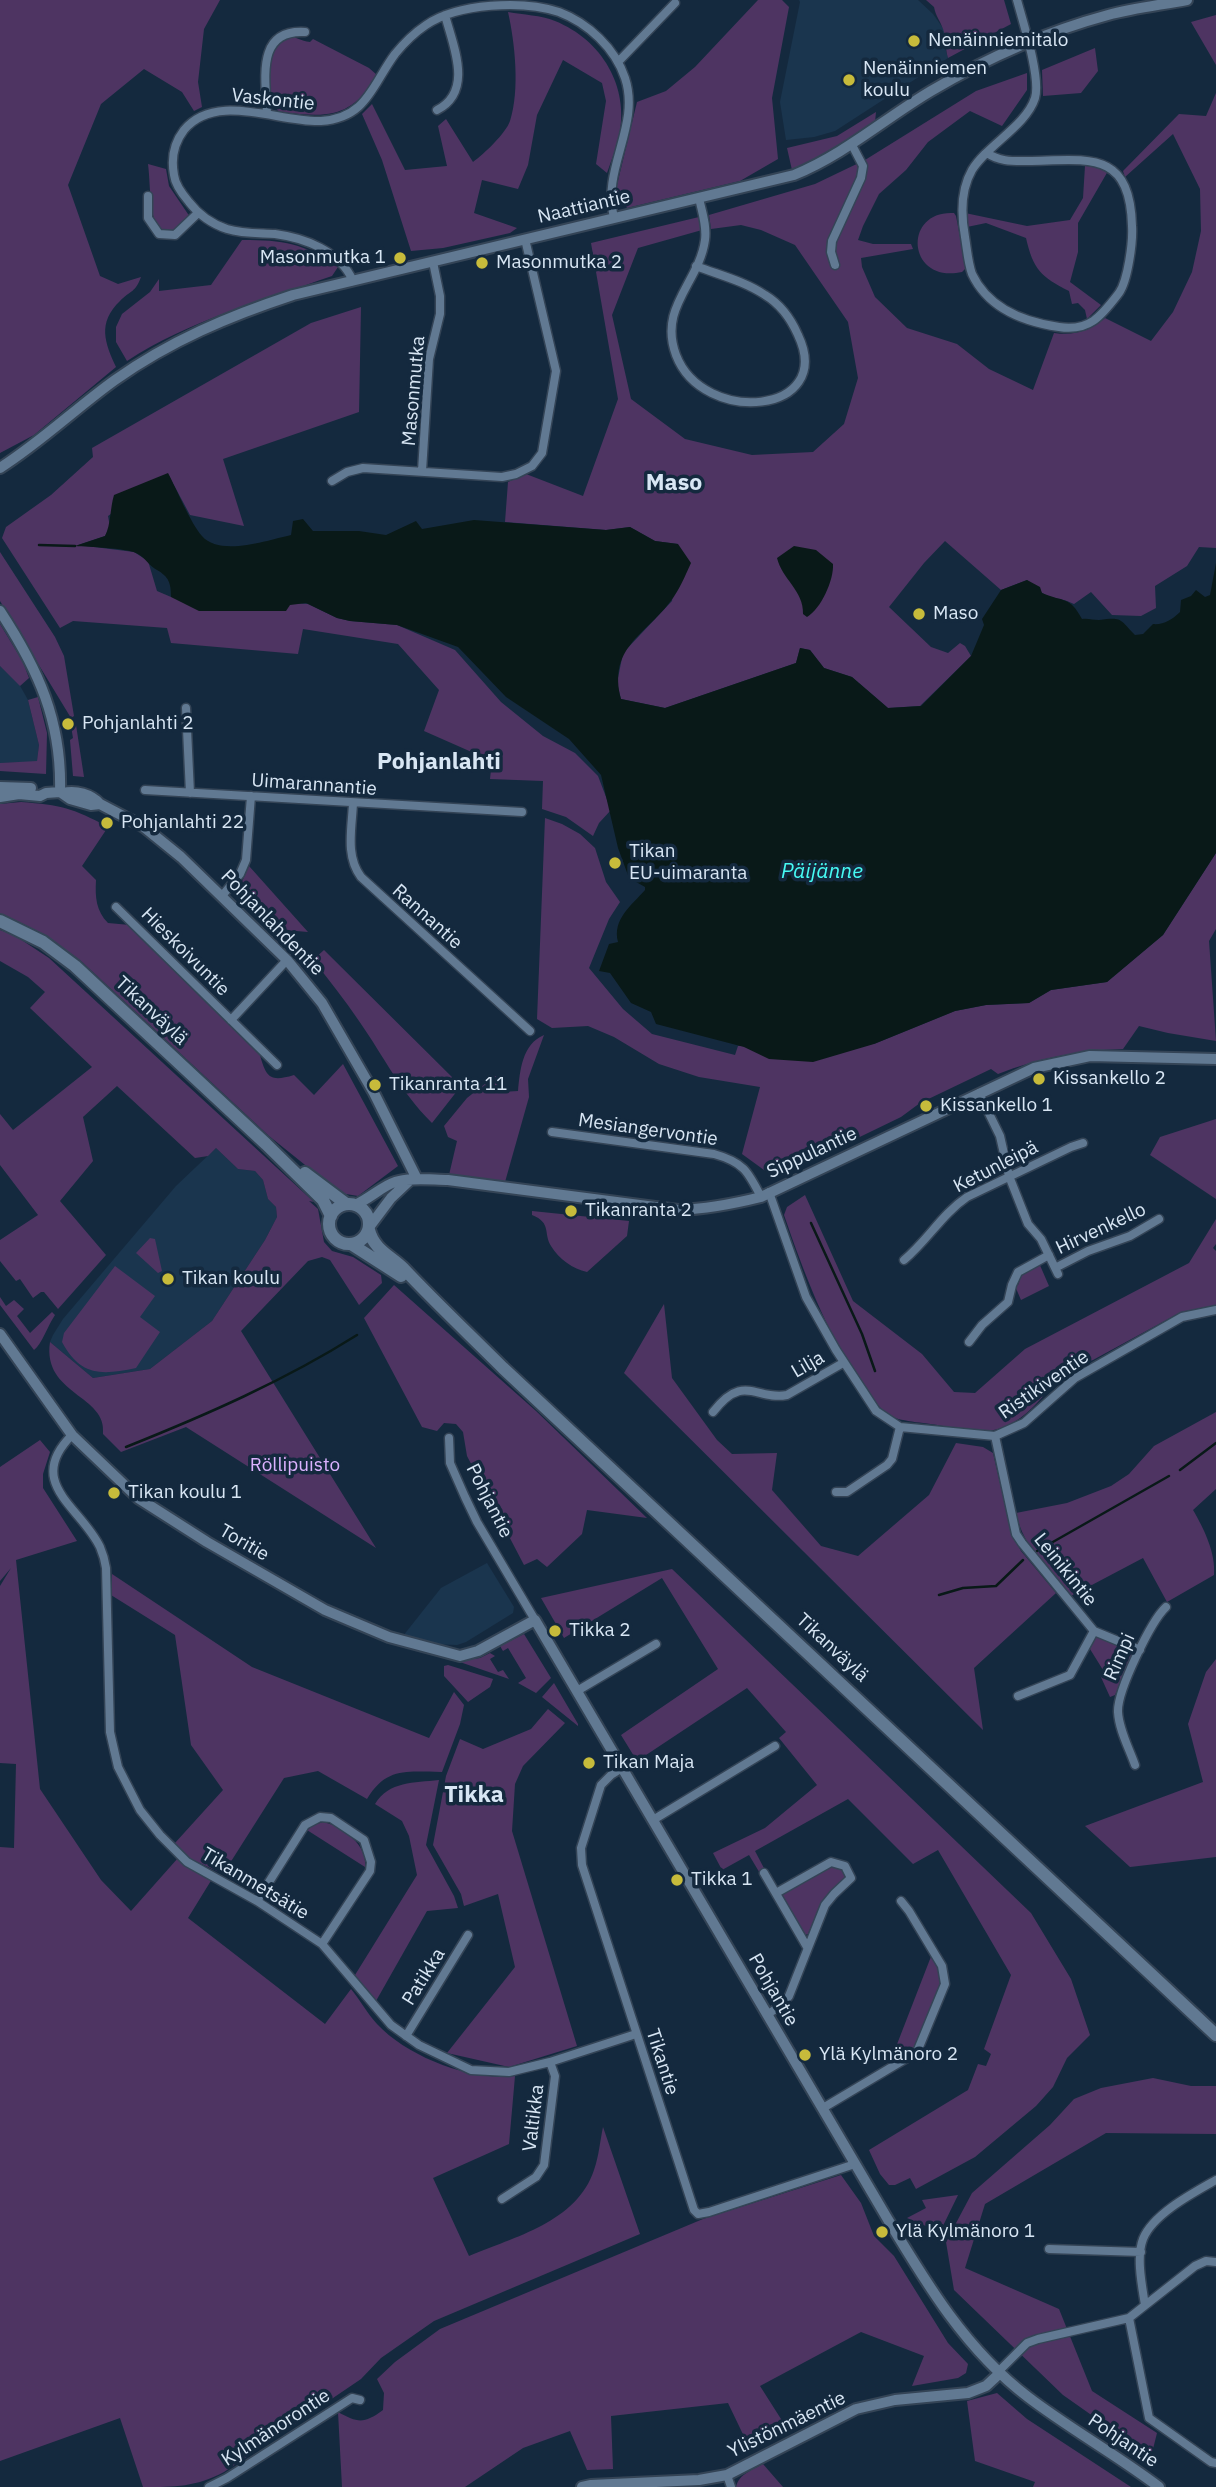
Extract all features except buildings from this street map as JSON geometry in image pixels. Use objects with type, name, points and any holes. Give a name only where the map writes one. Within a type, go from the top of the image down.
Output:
[{"type":"main road","name":"Tikanväylä","points":[[0,921],[27,933],[61,954],[266,1144],[323,1200],[331,1216]]},
{"type":"main road","name":"Tikanväylä","points":[[266,1144],[350,1204]]},
{"type":"main road","points":[[350,1204],[361,1207],[368,1216],[369,1228],[362,1240],[351,1244],[338,1241],[332,1234],[329,1223],[334,1210],[350,1204]]},
{"type":"main road","name":"Tikanväylä","points":[[369,1228],[376,1247],[402,1267],[422,1290],[1216,2035]]},
{"type":"main road","name":"Tikanväylä","points":[[351,1244],[422,1290]]},
{"type":"street","points":[[987,153],[1008,161],[1080,160],[1105,163],[1122,178],[1130,206],[1131,246],[1122,289],[1091,324],[1065,328],[1024,320],[1002,309],[985,293],[974,276],[961,215],[972,171],[987,153],[1028,110],[1035,98],[1036,78],[1017,0]]},
{"type":"street","name":"Naattiantie","points":[[0,468],[150,356],[188,335],[248,309],[353,281],[794,175],[821,164],[967,70],[1027,42],[1109,15],[1187,0]]},
{"type":"street","points":[[618,62],[675,3]]},
{"type":"street","name":"Vaskontie","points":[[353,281],[349,271],[338,259],[314,245],[276,234],[228,229],[198,213],[185,198],[174,178],[174,148],[190,123],[202,115],[220,110],[320,121],[356,110],[369,97],[395,54],[410,37],[428,23],[445,15],[483,5],[530,6],[558,12],[578,22],[601,40],[618,62],[630,99],[629,115],[611,188],[614,218]]},
{"type":"street","points":[[438,110],[453,99],[459,84],[445,15]]},
{"type":"street","points":[[267,114],[265,61],[269,50],[283,34],[290,31],[305,32]]},
{"type":"street","points":[[835,265],[831,252],[832,241],[863,166],[852,145]]},
{"type":"street","points":[[148,196],[148,218],[159,234],[175,235],[198,213]]},
{"type":"street","points":[[696,266],[751,286],[768,296],[783,310],[803,345],[805,366],[802,378],[789,392],[758,403],[717,397],[697,386],[685,373],[671,341],[672,323],[676,307],[705,240],[705,223],[699,198]]},
{"type":"street","name":"Masonmutka","points":[[433,262],[440,296],[440,314],[429,359],[422,471],[502,477],[516,474],[532,466],[542,453],[556,371],[525,239]]},
{"type":"street","points":[[332,481],[347,472],[363,468],[422,471]]},
{"type":"street","points":[[0,611],[31,660],[57,729],[61,793]]},
{"type":"street","points":[[186,708],[190,793]]},
{"type":"street","name":"Pohjanlahdentie","points":[[0,787],[40,789],[46,793]]},
{"type":"street","name":"Uimarannantie","points":[[145,790],[522,812]]},
{"type":"street","name":"Pohjanlahdentie","points":[[0,797],[61,793],[70,799],[91,805],[100,804],[155,835],[222,896],[306,981],[333,1020],[374,1093],[413,1180]]},
{"type":"street","points":[[222,896],[240,874],[246,860],[251,796]]},
{"type":"street","name":"Rannantie","points":[[353,803],[351,858],[354,868],[530,1031]]},
{"type":"street","name":"Hieskoivuntie","points":[[116,907],[277,1065]]},
{"type":"street","name":"Hieskoivuntie","points":[[231,1020],[287,960]]},
{"type":"street","name":"Sippulantie","points":[[350,1204],[370,1199],[396,1181],[413,1180],[460,1181],[678,1210],[720,1207],[765,1194],[1034,1069],[1090,1056],[1216,1059]]},
{"type":"street","points":[[979,1093],[1000,1136],[1009,1176],[1028,1224],[1041,1239],[1049,1255]]},
{"type":"street","name":"Mesiangervontie","points":[[552,1132],[714,1154],[731,1159],[746,1170],[765,1194]]},
{"type":"street","name":"Ketunleipä","points":[[904,1260],[955,1206],[967,1197],[1083,1143]]},
{"type":"street","points":[[369,1228],[391,1198],[413,1180]]},
{"type":"street","points":[[765,1194],[806,1297],[843,1363],[876,1411],[900,1427],[892,1459],[847,1492],[836,1492]]},
{"type":"street","name":"Hirvenkello","points":[[969,1342],[982,1325],[1008,1301],[1018,1272],[1049,1255],[1057,1271],[1088,1251],[1130,1236],[1160,1219]]},
{"type":"street","name":"Ristikiventie","points":[[900,1427],[995,1436],[1024,1423],[1075,1378],[1182,1317],[1216,1310]]},
{"type":"street","name":"Toritie","points":[[0,1334],[72,1435],[138,1498],[171,1521],[325,1610],[356,1625],[414,1645],[460,1656],[478,1651],[535,1620]]},
{"type":"street","name":"Lilja","points":[[713,1412],[740,1391],[748,1389],[779,1396],[787,1395],[843,1363]]},
{"type":"street","name":"Tikanmetsätie","points":[[72,1435],[56,1456],[54,1478],[59,1494],[99,1545],[104,1557],[110,1732],[118,1767],[140,1810],[160,1835],[187,1861],[257,1901],[322,1944],[377,2011],[405,2035],[440,2056],[471,2070],[509,2072],[550,2062],[636,2034]]},
{"type":"street","name":"Leinikintie","points":[[995,1436],[1016,1534],[1021,1543],[1094,1631],[1140,1650]]},
{"type":"street","name":"Pohjantie","points":[[449,1438],[450,1463],[477,1522],[937,2299],[960,2330],[999,2372],[1026,2396],[1159,2487]]},
{"type":"street","name":"Rimpi","points":[[1135,1765],[1119,1722],[1121,1692],[1157,1616],[1166,1607]]},
{"type":"street","points":[[1018,1696],[1070,1675],[1094,1631]]},
{"type":"street","points":[[577,1691],[656,1644]]},
{"type":"street","points":[[653,1820],[775,1746]]},
{"type":"street","name":"Tikantie","points":[[622,1768],[611,1774],[601,1785],[581,1848],[582,1865],[691,2205],[698,2214],[855,2164]]},
{"type":"street","points":[[257,1901],[305,1825],[320,1817],[331,1818],[351,1831],[363,1840],[368,1850],[370,1871],[322,1944]]},
{"type":"street","points":[[768,2014],[782,2005],[789,1996],[825,1905],[852,1878],[842,1864],[831,1862],[776,1893]]},
{"type":"street","points":[[764,1873],[807,1947]]},
{"type":"street","points":[[823,2108],[917,2052],[945,1984],[942,1966],[901,1901]]},
{"type":"street","name":"Patikka","points":[[405,2035],[468,1935]]},
{"type":"street","name":"Valtikka","points":[[502,2199],[536,2178],[544,2165],[555,2076],[550,2062]]},
{"type":"street","points":[[1145,2305],[1141,2252],[1143,2240],[1159,2216],[1216,2180]]},
{"type":"street","points":[[1049,2249],[1141,2252]]},
{"type":"street","points":[[999,2372],[1027,2343],[1129,2318],[1195,2266],[1206,2261],[1216,2262]]},
{"type":"street","points":[[1129,2318],[1149,2418],[1216,2463]]},
{"type":"street","name":"Ylistönmäentie","points":[[582,2487],[699,2480],[727,2474],[856,2409],[895,2400],[968,2393],[986,2386],[999,2372]]},
{"type":"street","name":"Kylmänorontie","points":[[209,2487],[352,2398],[360,2400]]},
{"type":"street","points":[[727,2474],[731,2487]]},
{"type":"shaded area","name":"Nenäinniemen koulu","points":[[799,0],[918,0],[933,14],[945,31],[944,44],[948,58],[835,131],[814,137],[786,140],[780,102]]},
{"type":"shaded area","points":[[0,666],[19,684],[28,700],[39,745],[37,762],[0,763]]},
{"type":"shaded area","name":"Tikan koulu","points":[[216,1148],[238,1169],[255,1171],[263,1180],[268,1199],[276,1207],[277,1217],[265,1240],[212,1321],[150,1369],[93,1378],[50,1342],[53,1335],[63,1319],[176,1186]]},
{"type":"shaded area","points":[[487,1563],[514,1607],[513,1613],[457,1645],[431,1644],[403,1636],[441,1588]]},
{"type":"green space","points":[[0,0],[220,0],[204,29],[198,82],[202,107],[194,111],[182,92],[144,69],[101,104],[68,185],[100,276],[118,284],[141,277],[135,289],[120,301],[108,317],[106,341],[116,367],[34,435],[0,453]]},
{"type":"green space","points":[[758,0],[782,0],[789,7],[772,98],[778,159],[740,181],[627,208],[616,189],[637,102],[666,91],[695,67]]},
{"type":"green space","points":[[926,0],[1004,0],[1011,24],[948,58],[942,26],[934,7]]},
{"type":"green space","points":[[508,12],[550,19],[572,29],[599,53],[609,67],[620,100],[621,118],[619,137],[607,173],[596,164],[606,101],[602,83],[563,60],[537,115],[528,165],[518,189],[482,180],[474,213],[517,228],[510,233],[443,248],[411,251],[382,160],[362,114],[372,104],[405,170],[447,166],[438,126],[446,119],[473,162],[504,131],[513,109],[515,66]]},
{"type":"green space","points":[[1216,15],[1216,65],[1191,22]]},
{"type":"green space","points":[[287,36],[310,42],[313,39],[369,68],[377,75],[367,90],[347,108],[311,115],[280,112],[271,96],[269,65],[274,49]]},
{"type":"green space","points":[[1095,48],[1098,71],[1081,93],[1043,96],[1042,70]]},
{"type":"green space","points":[[1027,73],[1027,90],[1002,126],[970,111],[928,142],[906,170],[879,194],[858,240],[873,244],[911,244],[913,249],[861,258],[862,267],[875,297],[907,328],[957,344],[989,369],[1033,390],[1054,333],[1081,332],[1105,318],[1151,341],[1173,312],[1192,272],[1201,231],[1200,189],[1173,134],[1125,177],[1123,171],[1179,114],[1206,116],[1216,93],[1216,548],[1199,547],[1187,566],[1155,586],[1156,608],[1141,616],[1112,615],[1091,592],[1074,604],[1051,597],[1027,580],[1001,590],[945,541],[889,607],[931,647],[948,653],[960,643],[971,656],[920,706],[888,708],[852,677],[824,668],[810,650],[800,648],[796,663],[665,708],[621,699],[617,683],[623,653],[672,601],[678,544],[655,541],[630,527],[606,530],[505,522],[508,482],[526,474],[583,496],[618,399],[591,243],[699,217],[702,230],[638,248],[612,315],[631,399],[685,439],[752,455],[813,452],[844,424],[858,378],[848,322],[795,245],[761,230],[741,225],[711,229],[709,215],[815,184],[865,160],[976,91]]},
{"type":"green space","points":[[876,112],[875,122],[820,159],[792,170],[787,148],[837,136]]},
{"type":"green space","points":[[148,164],[166,169],[169,186],[190,217],[176,229],[165,232],[158,228],[151,205]]},
{"type":"green space","points":[[1085,166],[1102,167],[1108,171],[1078,223],[1078,252],[1070,282],[1101,305],[1087,319],[1085,310],[1078,303],[1072,304],[1069,291],[1051,281],[1035,265],[1026,238],[986,223],[967,227],[965,213],[1027,226],[1070,220],[1083,198]]},
{"type":"green space","points":[[954,213],[966,268],[962,272],[944,273],[930,267],[922,258],[918,246],[919,234],[926,223],[937,215]]},
{"type":"green space","points":[[242,240],[293,244],[338,267],[332,276],[201,323],[127,361],[116,342],[116,327],[122,314],[150,292],[159,279],[159,291],[211,285]]},
{"type":"green space","points":[[361,307],[359,412],[223,459],[244,526],[190,515],[168,474],[108,516],[110,527],[105,536],[78,545],[134,552],[148,561],[157,591],[171,597],[308,604],[337,618],[397,625],[455,650],[501,702],[543,736],[575,753],[598,776],[611,810],[599,823],[593,836],[566,817],[542,809],[543,781],[490,779],[492,761],[424,731],[439,690],[398,644],[303,629],[298,654],[171,643],[167,628],[73,621],[60,628],[2,538],[6,527],[51,495],[93,457],[92,448],[311,323]]},
{"type":"green space","points":[[0,552],[55,637],[64,656],[74,716],[71,718],[0,601]]},
{"type":"green space","points":[[0,624],[23,662],[29,678],[20,686],[0,666]]},
{"type":"green space","points":[[38,697],[47,733],[46,774],[0,771],[0,763],[37,761],[39,745],[28,700]]},
{"type":"green space","points":[[73,723],[76,725],[84,777],[73,776],[70,740],[73,738]]},
{"type":"green space","points":[[21,802],[66,808],[108,827],[82,866],[96,880],[97,903],[108,923],[130,925],[259,1052],[269,1076],[279,1078],[294,1075],[314,1095],[343,1064],[398,1166],[358,1196],[340,1193],[269,1136],[81,961],[42,934],[0,914],[0,804]]},
{"type":"green space","points":[[545,818],[580,834],[595,848],[606,882],[620,902],[609,919],[589,968],[623,1009],[652,1034],[735,1055],[738,1046],[874,1044],[955,1011],[986,1005],[1029,1003],[1051,990],[1107,982],[1163,935],[1216,853],[1216,929],[1209,941],[1216,1041],[1139,1026],[1123,1049],[1059,1056],[998,1074],[991,1069],[920,1103],[901,1117],[775,1178],[742,1154],[760,1087],[699,1077],[659,1064],[614,1037],[588,1026],[552,1028],[537,1019]]},
{"type":"green space","points":[[249,866],[308,932],[285,930],[240,886]]},
{"type":"green space","name":"Röllipuisto","points":[[0,930],[14,935],[49,958],[314,1202],[309,1201],[318,1209],[324,1242],[332,1251],[353,1257],[381,1275],[382,1283],[359,1305],[330,1260],[322,1257],[308,1261],[241,1331],[376,1548],[186,1427],[121,1452],[103,1434],[102,1421],[96,1411],[56,1373],[50,1360],[50,1342],[93,1378],[150,1369],[212,1321],[265,1240],[277,1217],[276,1207],[268,1199],[263,1180],[255,1171],[238,1169],[216,1148],[208,1156],[195,1158],[117,1086],[83,1117],[93,1161],[60,1201],[106,1255],[58,1309],[44,1292],[33,1298],[20,1279],[16,1281],[0,1261],[0,1240],[38,1215],[0,1165],[0,1114],[13,1130],[92,1067],[30,1008],[45,992],[28,977],[0,961]]},
{"type":"green space","points":[[324,950],[461,1086],[432,1123],[401,1086],[354,1013],[313,960]]},
{"type":"green space","points":[[544,1035],[528,1079],[529,1097],[505,1182],[449,1175],[457,1141],[448,1137],[444,1126],[467,1098],[495,1076],[502,1078],[502,1092],[518,1091],[521,1067],[527,1051]]},
{"type":"green space","points":[[1216,1119],[1216,1199],[1150,1155],[1160,1137]]},
{"type":"green space","points":[[805,1195],[853,1301],[922,1354],[954,1392],[975,1393],[1025,1349],[1189,1263],[1216,1219],[1216,1244],[1213,1248],[1216,1251],[1216,1305],[1181,1312],[1078,1366],[1066,1373],[1027,1413],[1001,1428],[972,1431],[902,1420],[891,1416],[873,1400],[847,1361],[816,1300],[784,1215],[787,1207]]},
{"type":"green space","points":[[532,1211],[629,1221],[627,1236],[587,1272],[582,1271],[558,1255],[551,1246],[545,1225],[532,1215]]},
{"type":"green space","points":[[150,1238],[155,1239],[162,1271],[158,1273],[136,1253]]},
{"type":"green space","points":[[1039,1263],[1049,1286],[1021,1300],[1015,1286],[1018,1285],[1023,1271]]},
{"type":"green space","points":[[115,1266],[155,1296],[140,1317],[160,1332],[136,1368],[113,1372],[93,1371],[77,1362],[62,1342],[64,1333]]},
{"type":"green space","points":[[394,1285],[536,1411],[647,1518],[587,1510],[582,1534],[547,1567],[537,1559],[524,1565],[467,1456],[463,1432],[456,1424],[444,1423],[437,1431],[422,1427],[364,1318]]},
{"type":"green space","points":[[0,1297],[6,1306],[14,1300],[24,1309],[17,1316],[30,1333],[52,1312],[55,1315],[34,1350],[0,1305]]},
{"type":"green space","points":[[664,1304],[672,1378],[717,1440],[732,1454],[777,1453],[772,1490],[821,1546],[858,1556],[929,1495],[956,1443],[983,1447],[993,1453],[1012,1535],[1021,1551],[1056,1593],[974,1668],[983,1730],[624,1373]]},
{"type":"green space","points":[[1216,1412],[1216,1489],[1193,1510],[1211,1550],[1214,1575],[1167,1602],[1143,1558],[1071,1596],[1031,1548],[1016,1513],[1067,1503],[1111,1486],[1129,1474],[1154,1446]]},
{"type":"green space","points":[[40,1440],[50,1452],[43,1474],[43,1488],[77,1541],[16,1560],[40,1789],[101,1880],[131,1911],[178,1858],[212,1879],[188,1918],[325,2024],[351,1989],[377,2024],[405,2047],[460,2070],[497,2077],[515,2076],[509,2144],[433,2178],[469,2256],[542,2225],[574,2203],[586,2188],[594,2170],[603,2127],[640,2234],[434,2321],[381,2358],[361,2379],[224,2472],[204,2481],[185,2485],[143,2487],[120,2418],[0,2461],[0,1847],[14,1848],[16,1764],[0,1763],[0,1586],[11,1568],[0,1581],[0,1467]]},
{"type":"green space","points":[[672,1569],[1031,1913],[1071,1979],[1090,2035],[1067,2058],[1053,2087],[1036,2106],[975,2157],[916,2189],[910,2178],[889,2185],[880,2174],[869,2150],[968,2090],[978,2064],[986,2066],[991,2054],[984,2049],[1011,1975],[938,1850],[913,1864],[848,1799],[755,1851],[766,1872],[761,1875],[749,1855],[722,1870],[713,1853],[765,1828],[817,1785],[779,1738],[786,1732],[747,1688],[637,1761],[621,1735],[718,1669],[662,1578],[564,1638],[541,1598]]},
{"type":"green space","points":[[112,1574],[252,1667],[429,1738],[454,1692],[464,1705],[460,1724],[442,1772],[399,1773],[382,1781],[367,1799],[318,1771],[284,1778],[223,1874],[189,1858],[175,1843],[223,1790],[191,1745],[175,1635],[111,1595]]},
{"type":"green space","points":[[524,1634],[551,1678],[536,1693],[518,1683],[526,1678],[508,1648],[503,1651],[500,1646]]},
{"type":"green space","points":[[1096,1637],[1135,1652],[1115,1695],[1110,1697],[1100,1675],[1103,1670],[1090,1649]]},
{"type":"green space","points":[[490,1653],[495,1656],[490,1659],[498,1672],[503,1670],[509,1679],[457,1661],[480,1658]]},
{"type":"green space","points":[[1216,1659],[1216,1857],[1130,1867],[1085,1826],[1203,1782],[1188,1724],[1206,1672]]},
{"type":"green space","points":[[444,1666],[493,1679],[490,1687],[468,1702],[444,1676]]},
{"type":"green space","points":[[554,1683],[578,1724],[578,1726],[542,1697]]},
{"type":"green space","points":[[548,1709],[565,1723],[523,1766],[515,1784],[512,1831],[577,2046],[509,2067],[447,2053],[515,1967],[498,1894],[464,1906],[461,1894],[433,1845],[446,1776],[460,1739],[483,1749],[531,1729]]},
{"type":"green space","points":[[439,1780],[426,1845],[458,1908],[427,1911],[376,2001],[355,1975],[417,1875],[409,1836],[402,1821],[375,1804],[381,1796],[395,1787]]},
{"type":"green space","points":[[323,1822],[353,1838],[363,1852],[365,1867],[307,1830]]},
{"type":"green space","points":[[835,1865],[848,1877],[830,1891],[820,1905],[808,1934],[805,1935],[782,1894],[823,1866]]},
{"type":"green space","points":[[932,1954],[941,1971],[942,1981],[916,2049],[906,2057],[894,2052]]},
{"type":"green space","points":[[1153,2078],[1191,2086],[1216,2086],[1216,2134],[1106,2133],[985,2204],[965,2268],[1059,2309],[1092,2391],[1157,2433],[1151,2457],[1063,2395],[954,2290],[946,2242],[972,2193],[1050,2125],[1074,2099],[1101,2088]]},
{"type":"green space","points":[[841,2175],[861,2203],[874,2236],[894,2256],[948,2343],[968,2364],[966,2373],[958,2378],[912,2386],[924,2356],[861,2332],[760,2386],[788,2430],[751,2451],[728,2403],[611,2416],[613,2469],[587,2470],[570,2431],[523,2448],[465,2487],[342,2487],[338,2412],[351,2418],[366,2420],[383,2410],[384,2393],[377,2379],[395,2362],[440,2329],[703,2219]]},
{"type":"green space","points":[[958,2195],[940,2232],[907,2218],[926,2208],[922,2200]]},
{"type":"green space","points":[[997,2393],[1027,2419],[1131,2487],[1033,2487],[1035,2482],[975,2461],[967,2401]]},
{"type":"green space","points":[[763,2464],[783,2487],[736,2487],[750,2470]]},
{"type":"water","name":"Päijänne","points":[[168,473],[197,530],[210,542],[220,545],[245,545],[291,535],[293,521],[303,519],[313,531],[359,531],[386,535],[416,521],[422,529],[474,520],[606,530],[630,527],[655,541],[678,544],[691,563],[673,598],[624,655],[618,682],[621,699],[665,708],[796,663],[800,648],[810,650],[824,668],[852,677],[888,708],[921,706],[971,656],[984,625],[982,619],[1001,590],[1027,580],[1040,587],[1042,593],[1070,603],[1082,619],[1117,619],[1135,635],[1143,634],[1153,624],[1171,620],[1180,612],[1181,600],[1191,596],[1196,590],[1205,597],[1210,595],[1216,563],[1216,853],[1163,935],[1107,982],[1051,990],[1029,1003],[986,1005],[955,1011],[874,1044],[813,1062],[769,1059],[744,1047],[656,1024],[651,1012],[631,1003],[610,973],[599,971],[609,944],[618,942],[620,919],[645,890],[645,887],[629,878],[618,848],[601,775],[569,739],[506,697],[458,647],[397,625],[337,618],[306,603],[290,605],[286,611],[199,611],[171,597],[167,578],[136,553],[75,546],[105,536],[114,495]]},
{"type":"water","points":[[794,546],[816,550],[833,564],[826,594],[807,617],[803,614],[797,592],[777,558]]},
{"type":"waterway","points":[[39,545],[75,546]]},
{"type":"waterway","points":[[811,1223],[862,1334],[875,1371]]},
{"type":"waterway","points":[[126,1447],[244,1396],[357,1335]]},
{"type":"waterway","points":[[1180,1470],[1216,1443]]},
{"type":"waterway","points":[[1037,1551],[1169,1476]]},
{"type":"waterway","points":[[939,1595],[963,1588],[996,1586],[1023,1560]]},
{"type":"place","name":"Nenäinniemitalo","points":[[914,41]]},
{"type":"place","name":"Nenäinniemen koulu","points":[[849,80]]},
{"type":"place","name":"Masonmutka 1","points":[[400,258]]},
{"type":"place","name":"Masonmutka 2","points":[[482,263]]},
{"type":"place","name":"Maso","points":[[919,614]]},
{"type":"place","name":"Pohjanlahti 2","points":[[68,724]]},
{"type":"place","name":"Pohjanlahti 22","points":[[107,823]]},
{"type":"place","name":"Tikan EU-uimaranta","points":[[615,863]]},
{"type":"place","name":"Kissankello 2","points":[[1039,1079]]},
{"type":"place","name":"Tikanranta 11","points":[[375,1085]]},
{"type":"place","name":"Kissankello 1","points":[[926,1106]]},
{"type":"place","name":"Tikanranta 2","points":[[571,1211]]},
{"type":"place","name":"Tikan koulu","points":[[168,1279]]},
{"type":"place","name":"Tikan koulu 1","points":[[114,1493]]},
{"type":"place","name":"Tikka 2","points":[[555,1631]]},
{"type":"place","name":"Tikan Maja","points":[[589,1763]]},
{"type":"place","name":"Tikka 1","points":[[677,1880]]},
{"type":"place","name":"Ylä Kylmänoro 2","points":[[805,2055]]},
{"type":"place","name":"Ylä Kylmänoro 1","points":[[882,2232]]},
{"type":"district","name":"Maso","points":[[674,483]]},
{"type":"district","name":"Pohjanlahti","points":[[439,762]]},
{"type":"district","name":"Tikka","points":[[474,1795]]}]
